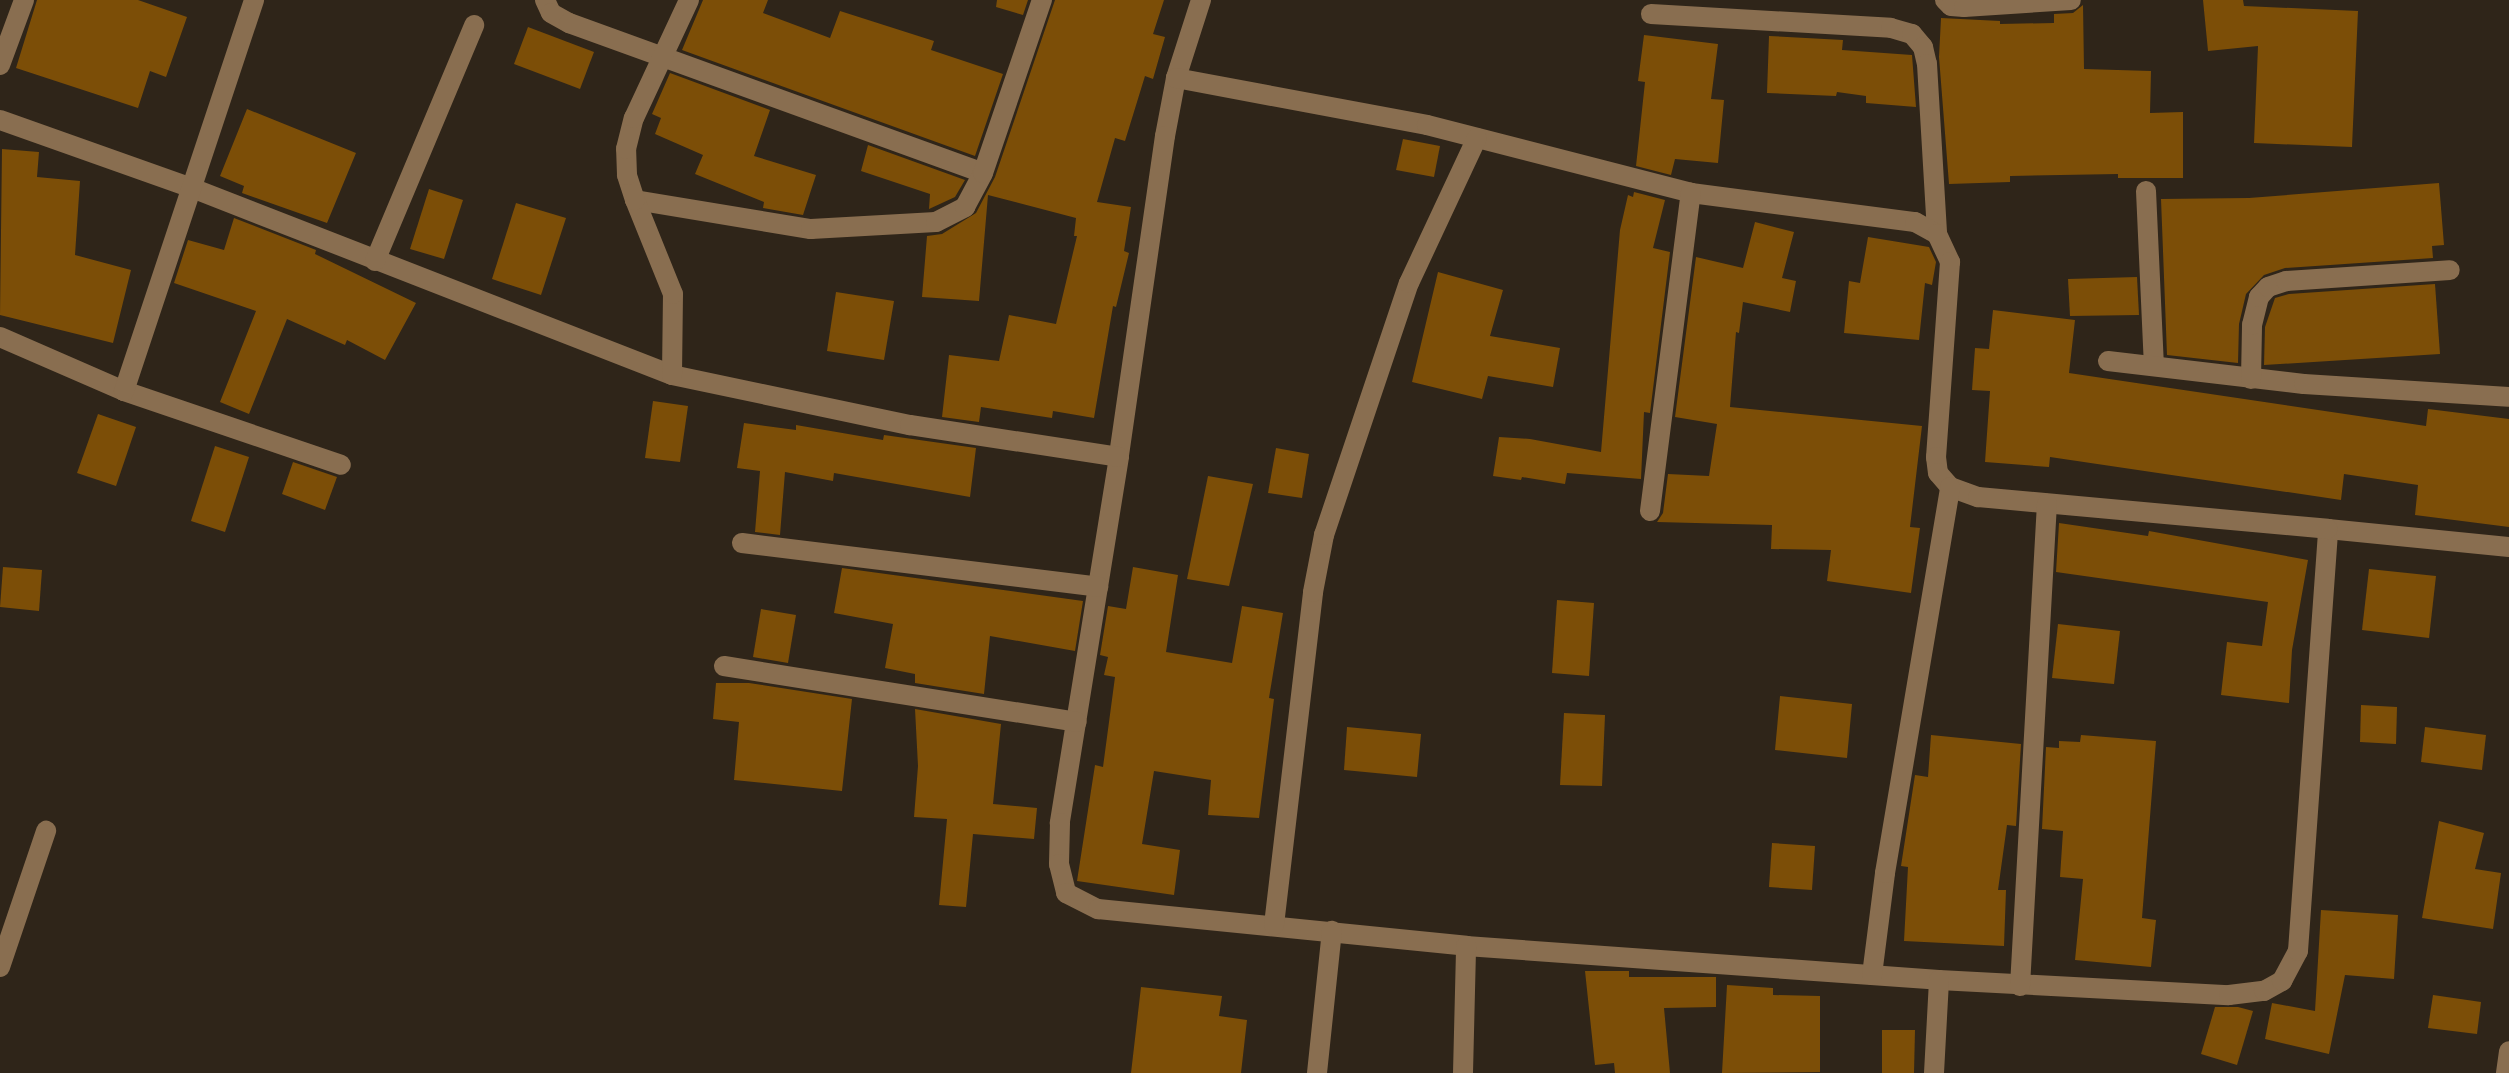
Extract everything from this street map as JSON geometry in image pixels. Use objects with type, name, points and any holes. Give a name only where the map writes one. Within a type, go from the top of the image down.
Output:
[{"type":"street","points":[[0,65],[24,0]]},
{"type":"street","points":[[124,391],[254,0]]},
{"type":"street","points":[[545,0],[551,13],[569,23],[983,173]]},
{"type":"street","points":[[672,375],[673,294],[635,200],[627,175],[626,149],[634,118],[689,0]]},
{"type":"street","points":[[635,200],[811,229],[936,222],[965,207],[983,173],[1042,0]]},
{"type":"street","points":[[1201,0],[1176,78],[1060,823],[1059,864],[1066,893],[1098,909],[1466,946],[2020,986],[2229,995],[2264,991],[2282,981],[2298,951],[2328,529]]},
{"type":"street","points":[[1945,0],[1951,6],[1979,7],[2071,0]]},
{"type":"street","points":[[1651,14],[1891,28],[1912,34],[1923,47],[1927,64],[1937,234],[1950,262],[1936,457],[1938,473],[1950,487],[1978,497],[2509,547]]},
{"type":"street","points":[[375,261],[474,25]]},
{"type":"street","points":[[1176,78],[1477,138],[1691,193],[1915,222],[1937,234]]},
{"type":"street","points":[[0,120],[192,188],[672,375],[910,425],[1119,457]]},
{"type":"street","points":[[1274,925],[1313,592],[1324,535],[1409,283],[1477,138]]},
{"type":"street","points":[[2146,191],[2154,365]]},
{"type":"street","points":[[1650,511],[1691,193]]},
{"type":"street","points":[[2251,379],[2252,325],[2259,297],[2268,287],[2286,281],[2450,270]]},
{"type":"street","points":[[0,337],[124,391],[341,465]]},
{"type":"street","points":[[2108,361],[2251,379],[2509,397]]},
{"type":"street","points":[[1872,975],[1885,873],[1950,487]]},
{"type":"street","points":[[2020,986],[2047,504]]},
{"type":"street","points":[[742,543],[1098,587]]},
{"type":"street","points":[[724,666],[1077,722]]},
{"type":"street","points":[[0,967],[46,831]]},
{"type":"street","points":[[1317,1073],[1332,931]]},
{"type":"street","points":[[1463,1073],[1466,946]]},
{"type":"street","points":[[1934,1073],[1939,980]]},
{"type":"street","points":[[2506,1073],[2509,1051]]},
{"type":"building","points":[[37,0],[138,0],[187,17],[166,77],[150,71],[138,108],[16,68]]},
{"type":"building","points":[[703,0],[768,0],[763,13],[830,38],[840,11],[934,41],[931,50],[1003,74],[975,156],[682,50]]},
{"type":"building","points":[[997,0],[1028,0],[1023,15],[996,7]]},
{"type":"building","points":[[1055,0],[1164,0],[1153,34],[1165,37],[1153,79],[1145,76],[1125,141],[1115,138],[1097,202],[1131,207],[1124,251],[1129,253],[1116,307],[1113,306],[1094,418],[1053,411],[1052,418],[981,407],[979,422],[942,417],[949,355],[999,361],[1009,315],[1056,324],[1077,236],[1074,236],[1076,218],[988,195],[979,301],[922,297],[927,236],[942,234],[976,213],[995,177]]},
{"type":"building","points":[[2203,0],[2243,0],[2244,6],[2358,11],[2352,147],[2254,143],[2258,46],[2208,51]]},
{"type":"building","points":[[2083,5],[2084,69],[2151,71],[2150,113],[2183,112],[2183,178],[2118,178],[2118,174],[2010,176],[2010,182],[1949,184],[1939,57],[1941,18],[2000,21],[2000,24],[2054,23],[2054,14],[2073,13]]},
{"type":"building","points":[[528,27],[594,52],[580,89],[514,64]]},
{"type":"building","points":[[1644,35],[1718,44],[1711,99],[1724,100],[1718,163],[1675,159],[1671,175],[1636,166],[1645,82],[1638,81]]},
{"type":"building","points":[[1769,36],[1843,40],[1842,50],[1912,55],[1916,107],[1866,103],[1866,96],[1837,92],[1836,96],[1767,93]]},
{"type":"building","points":[[670,73],[770,110],[754,156],[816,175],[803,215],[763,208],[764,202],[695,174],[703,155],[655,134],[661,118],[652,114]]},
{"type":"building","points":[[247,109],[356,153],[327,223],[242,193],[244,186],[220,176]]},
{"type":"building","points":[[1403,139],[1440,146],[1434,177],[1396,170]]},
{"type":"building","points":[[868,145],[965,180],[955,197],[929,209],[930,194],[861,171]]},
{"type":"building","points":[[2,149],[39,152],[37,177],[80,181],[75,255],[131,270],[113,343],[0,315]]},
{"type":"building","points":[[2439,183],[2444,245],[2432,246],[2433,258],[2285,268],[2264,275],[2246,294],[2239,324],[2238,363],[2167,355],[2161,199],[2249,198]]},
{"type":"building","points":[[429,189],[463,200],[444,259],[410,249]]},
{"type":"building","points":[[1634,192],[1665,200],[1653,248],[1670,252],[1650,413],[1644,412],[1641,479],[1567,473],[1565,484],[1493,476],[1499,437],[1530,439],[1601,452],[1620,230],[1628,195],[1633,197]]},
{"type":"building","points":[[516,203],[566,218],[541,295],[492,279]]},
{"type":"building","points":[[234,218],[316,250],[315,254],[416,303],[385,360],[347,340],[345,345],[287,319],[249,414],[220,402],[256,311],[174,283],[188,240],[224,250]]},
{"type":"building","points":[[1755,222],[1794,232],[1782,278],[1796,281],[1790,312],[1743,302],[1739,333],[1736,332],[1730,407],[1922,426],[1910,527],[1920,528],[1911,593],[1827,581],[1831,550],[1771,549],[1772,525],[1657,522],[1663,513],[1668,474],[1709,476],[1717,424],[1675,417],[1696,257],[1743,268]]},
{"type":"building","points":[[1868,237],[1929,247],[1936,262],[1932,285],[1925,283],[1919,340],[1844,333],[1849,281],[1860,283]]},
{"type":"building","points":[[1438,272],[1503,290],[1490,336],[1560,348],[1553,387],[1488,376],[1482,399],[1412,382]]},
{"type":"building","points":[[2137,277],[2139,315],[2070,316],[2068,279]]},
{"type":"building","points":[[2435,284],[2440,354],[2264,365],[2265,327],[2275,298],[2289,294]]},
{"type":"building","points":[[836,292],[894,301],[884,360],[827,351]]},
{"type":"building","points":[[1993,310],[2075,320],[2069,373],[2426,426],[2428,409],[2509,419],[2509,527],[2415,515],[2418,485],[2344,474],[2341,500],[2050,457],[2049,467],[1985,462],[1990,391],[1972,390],[1975,348],[1989,349]]},
{"type":"building","points":[[653,401],[688,406],[680,462],[645,458]]},
{"type":"building","points":[[98,414],[136,427],[116,486],[77,473]]},
{"type":"building","points":[[744,423],[796,430],[796,425],[883,440],[884,435],[976,448],[970,497],[834,473],[833,481],[785,472],[780,535],[755,532],[760,471],[737,468]]},
{"type":"building","points":[[215,446],[249,457],[225,532],[191,521]]},
{"type":"building","points":[[1276,448],[1309,454],[1302,498],[1268,493]]},
{"type":"building","points":[[293,462],[337,477],[325,510],[282,494]]},
{"type":"building","points":[[1208,476],[1253,484],[1229,586],[1187,579]]},
{"type":"building","points":[[2059,523],[2148,536],[2149,531],[2308,560],[2292,650],[2289,703],[2221,695],[2227,642],[2262,646],[2268,602],[2056,572]]},
{"type":"building","points":[[3,567],[42,570],[39,611],[0,607]]},
{"type":"building","points":[[1133,567],[1178,575],[1166,652],[1232,663],[1242,606],[1283,613],[1269,698],[1274,699],[1259,818],[1208,815],[1211,780],[1154,771],[1142,844],[1180,850],[1174,895],[1077,881],[1095,765],[1103,767],[1115,677],[1104,675],[1108,657],[1100,655],[1108,606],[1126,609]]},
{"type":"building","points":[[842,568],[1083,601],[1075,651],[990,636],[984,694],[915,683],[915,674],[885,668],[893,624],[834,613]]},
{"type":"building","points":[[2369,569],[2436,576],[2429,638],[2362,630]]},
{"type":"building","points":[[1557,600],[1594,603],[1589,676],[1552,673]]},
{"type":"building","points":[[761,609],[796,615],[788,663],[753,657]]},
{"type":"building","points":[[2058,624],[2120,631],[2114,684],[2052,678]]},
{"type":"building","points":[[716,683],[749,683],[852,699],[842,791],[734,780],[739,722],[713,719]]},
{"type":"building","points":[[1780,696],[1852,704],[1847,758],[1775,750]]},
{"type":"building","points":[[2361,705],[2397,707],[2396,744],[2360,742]]},
{"type":"building","points":[[915,709],[1001,724],[993,804],[1037,808],[1034,839],[973,834],[966,907],[939,905],[947,819],[914,817],[918,766]]},
{"type":"building","points":[[1564,713],[1605,715],[1602,786],[1560,785]]},
{"type":"building","points":[[1347,727],[1421,734],[1417,777],[1344,770]]},
{"type":"building","points":[[2425,727],[2486,735],[2482,770],[2421,762]]},
{"type":"building","points":[[1931,735],[2021,744],[2016,826],[2007,825],[1998,890],[2006,890],[2004,946],[1904,941],[1908,867],[1901,866],[1915,775],[1928,777]]},
{"type":"building","points":[[2081,735],[2156,741],[2142,918],[2156,920],[2151,967],[2075,960],[2083,879],[2060,877],[2063,831],[2042,829],[2046,747],[2059,748],[2059,741],[2080,742]]},
{"type":"building","points":[[2439,821],[2484,833],[2475,869],[2501,873],[2493,929],[2422,918]]},
{"type":"building","points":[[1772,843],[1815,846],[1812,890],[1769,887]]},
{"type":"building","points":[[2321,910],[2398,915],[2394,979],[2345,975],[2329,1054],[2265,1039],[2272,1003],[2315,1011]]},
{"type":"building","points":[[1585,971],[1629,971],[1629,977],[1716,977],[1716,1007],[1664,1008],[1670,1073],[1615,1073],[1614,1063],[1595,1065]]},
{"type":"building","points":[[1727,985],[1773,988],[1773,995],[1820,996],[1820,1072],[1722,1073]]},
{"type":"building","points":[[1141,987],[1222,996],[1219,1016],[1247,1020],[1241,1073],[1131,1073]]},
{"type":"building","points":[[2433,995],[2481,1002],[2477,1034],[2428,1028]]},
{"type":"building","points":[[2215,1007],[2238,1007],[2253,1011],[2237,1065],[2201,1054]]},
{"type":"building","points":[[1882,1030],[1915,1030],[1914,1073],[1882,1073]]}]
